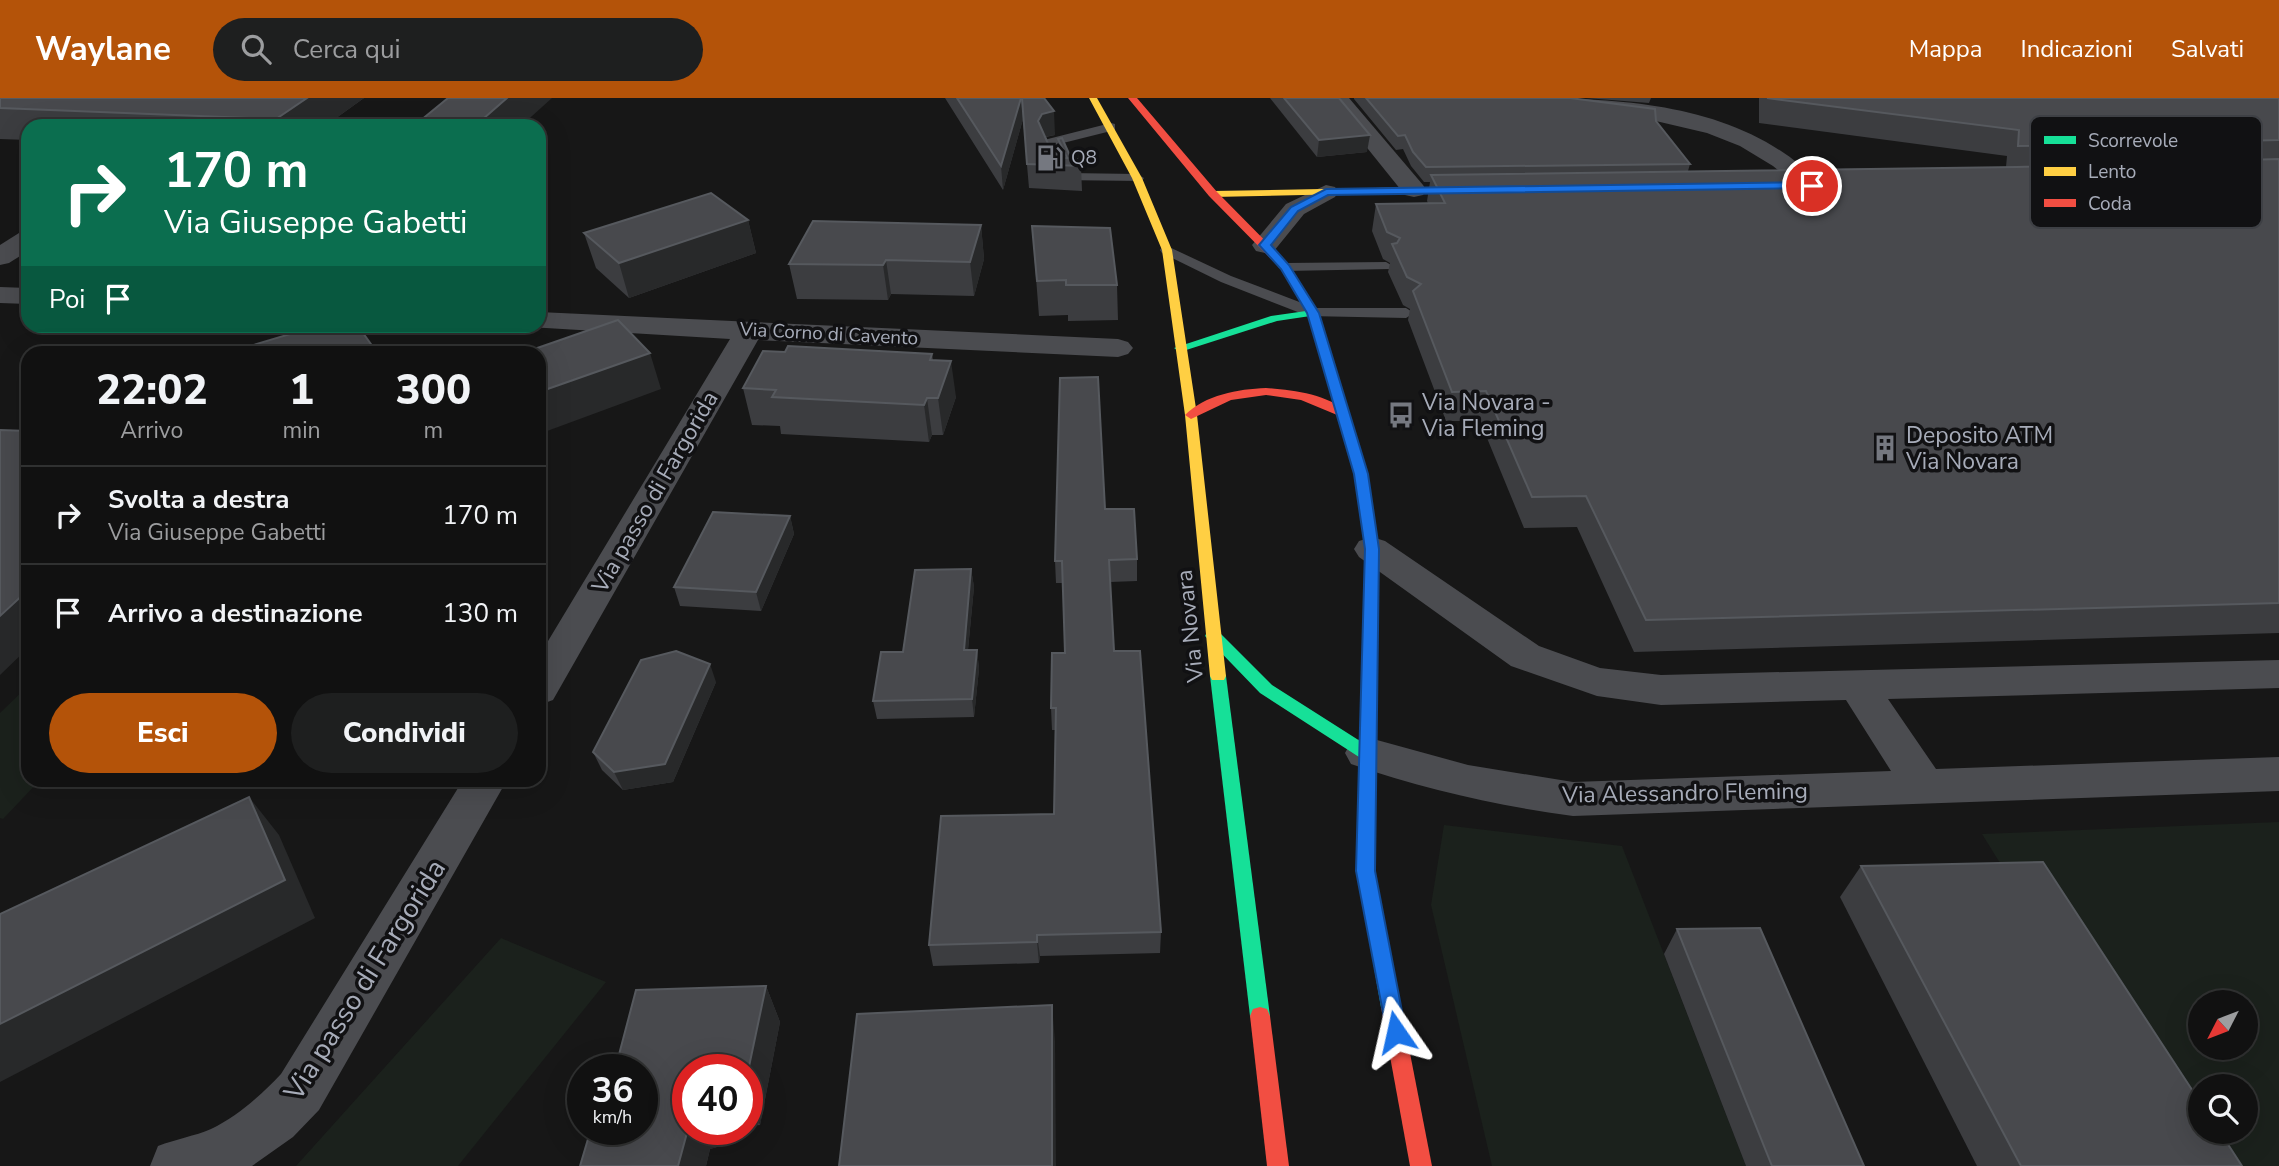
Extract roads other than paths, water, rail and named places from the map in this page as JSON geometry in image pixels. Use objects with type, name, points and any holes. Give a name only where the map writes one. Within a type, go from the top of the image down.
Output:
[{"type":"street","name":"Via Novara","points":[[1093,98],[1137,178],[1167,250],[1191,415],[1213,636],[1278,1166]]},
{"type":"street","points":[[1132,98],[1213,194],[1286,267],[1313,313],[1361,474],[1372,549],[1366,753],[1366,871],[1421,1166]]},
{"type":"street","points":[[1338,98],[1414,190]]},
{"type":"street","points":[[1530,98],[1683,117],[1719,127],[1818,185]]},
{"type":"street","points":[[1785,186],[1818,185]]},
{"type":"street","points":[[1213,194],[1496,189]]},
{"type":"street","points":[[1265,245],[1295,209],[1326,192]]},
{"type":"street","points":[[0,257],[21,244]]},
{"type":"street","points":[[0,295],[21,296]]},
{"type":"street","points":[[1180,348],[1275,318],[1313,313]]},
{"type":"street","name":"Via Corno di Cavento","points":[[546,321],[1118,348]]},
{"type":"street","name":"Via passo di Fargorida","points":[[546,678],[750,331]]},
{"type":"street","points":[[1191,415],[1204,403],[1218,397],[1256,391],[1296,394],[1323,401],[1342,414]]},
{"type":"street","points":[[1372,549],[1525,656],[1597,682],[1661,690],[2278,676]]},
{"type":"street","points":[[1213,636],[1266,689],[1366,753]]},
{"type":"street","points":[[1858,686],[1925,787]]},
{"type":"street","name":"Via Alessandro Fleming","points":[[1366,753],[1448,779],[1508,791],[1573,799],[2279,774]]},
{"type":"street","name":"Via passo di Fargorida","points":[[178,1166],[199,1162],[237,1145],[276,1117],[300,1092],[482,787]]},
{"type":"lane","points":[[1111,127],[1048,142],[1063,177],[1137,178]]},
{"type":"lane","points":[[1167,250],[1219,276],[1313,313],[1406,313]]},
{"type":"lane","points":[[1286,267],[1386,265]]},
{"type":"place","name":"Q8","points":[[1050,158]]},
{"type":"place","name":"Via Novara - Via Fleming","points":[[1401,415]]},
{"type":"place","name":"Deposito ATM Via Novara","points":[[1885,448]]}]
